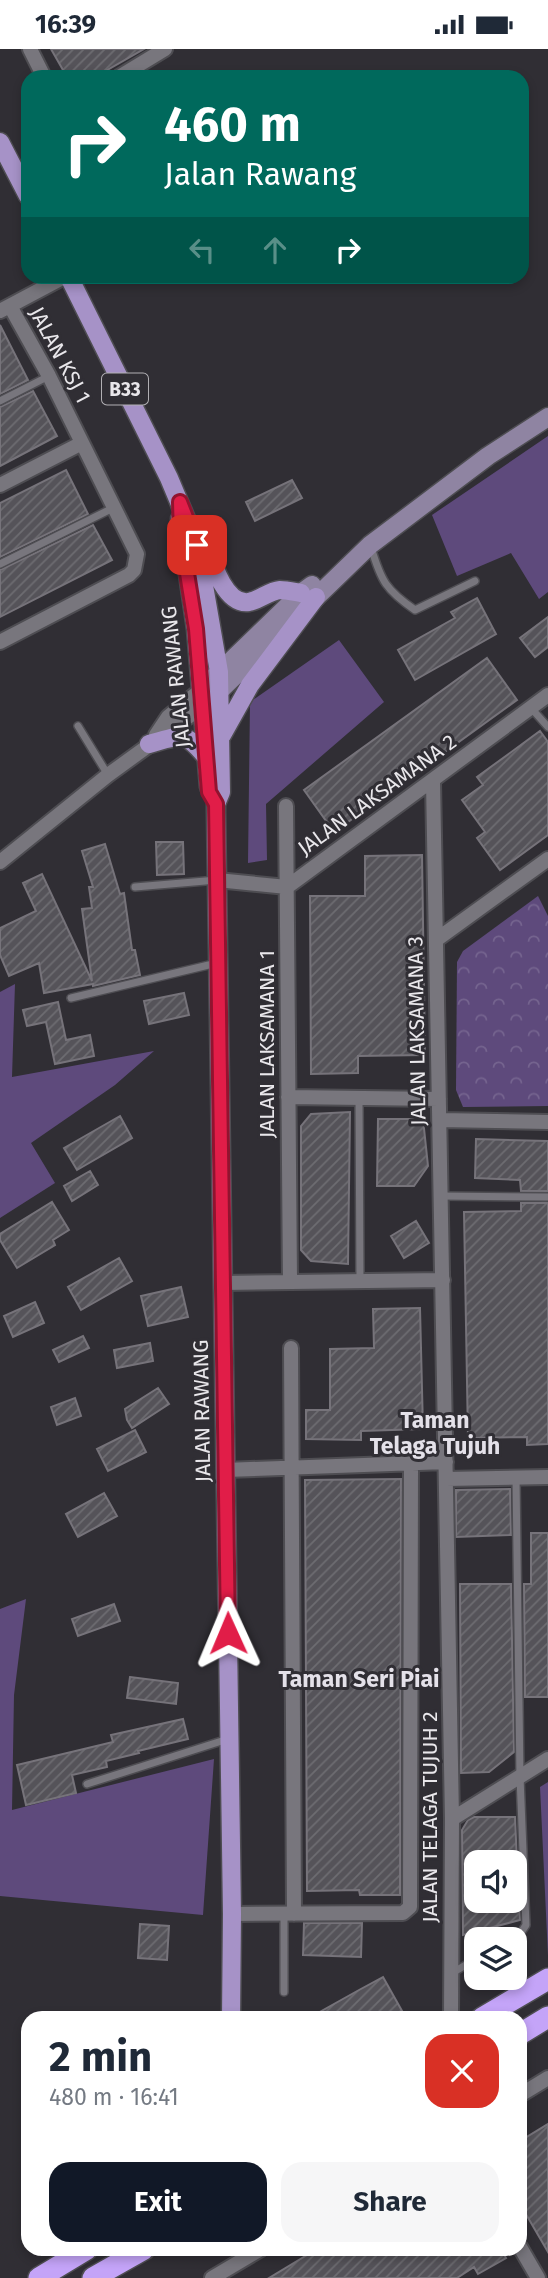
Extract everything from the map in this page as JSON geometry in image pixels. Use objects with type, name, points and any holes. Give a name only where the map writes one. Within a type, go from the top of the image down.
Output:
[{"type":"highway","points":[[494,2011],[548,1979]]},
{"type":"highway","points":[[527,2030],[548,2017]]},
{"type":"highway","points":[[38,2278],[75,2256]]},
{"type":"highway","points":[[93,2278],[131,2256]]},
{"type":"main road","points":[[0,142],[10,169],[21,186]]},
{"type":"main road","name":"JALAN RAWANG","points":[[72,284],[180,502],[197,545],[221,691],[221,792],[216,804],[232,1914],[231,2011]]},
{"type":"main road","points":[[180,502],[193,514],[222,583],[234,599],[252,602],[278,590],[309,595],[250,685],[221,738]]},
{"type":"main road","name":"JALAN RAWANG","points":[[180,502],[181,536],[196,629],[209,792],[216,804]]},
{"type":"main road","points":[[149,744],[179,736],[192,739],[207,758]]},
{"type":"street","points":[[30,49],[40,70]]},
{"type":"street","points":[[130,70],[165,49]]},
{"type":"street","points":[[5,309],[51,284]]},
{"type":"street","name":"JALAN KSJ 1","points":[[0,642],[129,575],[134,570],[137,554],[49,376],[5,309]]},
{"type":"street","points":[[0,862],[149,744],[202,698],[219,672],[367,547],[488,456],[548,417]]},
{"type":"street","points":[[0,485],[82,443]]},
{"type":"street","points":[[202,698],[221,691],[309,595]]},
{"type":"street","name":"JALAN LAKSAMANA 2","points":[[287,887],[548,695]]},
{"type":"street","name":"JALAN LAKSAMANA 3","points":[[433,781],[443,1280]]},
{"type":"street","name":"JALAN LAKSAMANA 1","points":[[286,806],[290,1282]]},
{"type":"street","points":[[436,940],[548,859]]},
{"type":"street","points":[[217,880],[287,887]]},
{"type":"street","points":[[288,1097],[439,1099]]},
{"type":"street","points":[[440,1120],[548,1122]]},
{"type":"street","points":[[223,1283],[443,1280]]},
{"type":"street","name":"JALAN TELAGA TUJUH 2","points":[[443,1280],[452,1819],[451,2011]]},
{"type":"street","points":[[289,1914],[290,1349]]},
{"type":"street","points":[[225,1470],[446,1462]]},
{"type":"street","points":[[232,1914],[403,1913],[410,1907],[411,1463]]},
{"type":"street","points":[[446,1479],[548,1477]]},
{"type":"street","points":[[452,1819],[548,1759]]},
{"type":"street","points":[[527,2091],[548,2078]]},
{"type":"street","points":[[212,2278],[249,2256]]},
{"type":"street","points":[[518,2278],[535,2274],[525,2256]]},
{"type":"lane","points":[[0,401],[49,376]]},
{"type":"lane","points":[[0,563],[114,507]]},
{"type":"lane","points":[[367,547],[379,574],[393,595],[415,610],[475,581]]},
{"type":"lane","points":[[531,708],[548,727]]},
{"type":"lane","points":[[78,726],[108,775]]},
{"type":"lane","points":[[135,887],[217,880]]},
{"type":"lane","points":[[71,998],[218,963]]},
{"type":"lane","points":[[359,1098],[360,1281]]},
{"type":"lane","points":[[441,1196],[548,1197]]},
{"type":"lane","points":[[516,1478],[525,1927]]},
{"type":"lane","points":[[87,1784],[229,1739]]},
{"type":"lane","points":[[284,1992],[289,1914]]},
{"type":"lane","points":[[452,1973],[464,1966]]},
{"type":"green space","points":[[548,436],[548,592],[539,599],[511,553],[457,576],[432,515]]},
{"type":"green space","points":[[339,640],[384,702],[266,804],[267,860],[248,863],[250,702]]},
{"type":"green space","points":[[538,896],[548,916],[548,1106],[463,1107],[456,1090],[457,962],[463,951]]},
{"type":"green space","points":[[15,984],[12,1077],[154,1051],[115,1085],[31,1143],[55,1183],[0,1218],[0,992]]},
{"type":"green space","points":[[26,1599],[14,1695],[12,1810],[214,1759],[203,1915],[0,1896],[0,1609]]},
{"type":"green space","points":[[548,1782],[548,1956],[540,1787]]},
{"type":"building","points":[[51,49],[144,49],[107,70],[63,70]]},
{"type":"building","points":[[0,325],[28,380],[0,394]]},
{"type":"building","points":[[33,391],[57,436],[0,466],[0,407]]},
{"type":"building","points":[[66,470],[88,514],[0,557],[0,503]]},
{"type":"building","points":[[292,480],[302,498],[255,521],[246,502]]},
{"type":"building","points":[[93,525],[112,560],[0,617],[0,570]]},
{"type":"building","points":[[477,598],[496,634],[415,680],[398,650],[455,618],[451,612]]},
{"type":"building","points":[[548,617],[548,647],[535,657],[520,638]]},
{"type":"building","points":[[487,658],[517,700],[334,832],[304,790]]},
{"type":"building","points":[[540,731],[548,742],[548,835],[500,870],[477,838],[485,832],[462,800],[483,785],[477,777]]},
{"type":"building","points":[[156,842],[183,842],[184,874],[157,875]]},
{"type":"building","points":[[105,844],[120,894],[124,893],[132,950],[135,950],[140,975],[93,986],[44,993],[39,963],[9,976],[0,955],[0,928],[36,911],[23,883],[42,874],[92,981],[82,909],[92,908],[89,887],[93,887],[82,851]]},
{"type":"building","points":[[422,855],[425,1055],[358,1056],[358,1073],[311,1074],[310,896],[365,896],[365,856]]},
{"type":"building","points":[[184,993],[189,1015],[149,1024],[144,1001]]},
{"type":"building","points":[[58,1002],[66,1040],[90,1035],[94,1056],[55,1064],[46,1022],[27,1026],[23,1010]]},
{"type":"building","points":[[350,1112],[348,1264],[311,1261],[301,1250],[301,1126],[311,1114]]},
{"type":"building","points":[[120,1116],[132,1138],[77,1170],[64,1148]]},
{"type":"building","points":[[378,1119],[423,1119],[428,1166],[414,1186],[377,1186]]},
{"type":"building","points":[[476,1139],[548,1141],[548,1191],[521,1191],[520,1180],[475,1178]]},
{"type":"building","points":[[90,1171],[98,1185],[72,1201],[64,1186]]},
{"type":"building","points":[[52,1202],[69,1230],[53,1240],[55,1245],[17,1268],[0,1240],[0,1234]]},
{"type":"building","points":[[521,1203],[548,1203],[548,1444],[527,1445],[527,1437],[468,1438],[464,1212],[521,1211]]},
{"type":"building","points":[[416,1221],[429,1243],[404,1258],[391,1236]]},
{"type":"building","points":[[119,1258],[132,1281],[81,1310],[68,1287]]},
{"type":"building","points":[[181,1287],[188,1317],[148,1326],[141,1296]]},
{"type":"building","points":[[35,1302],[44,1323],[13,1337],[4,1316]]},
{"type":"building","points":[[420,1308],[423,1429],[361,1431],[361,1440],[306,1439],[306,1410],[330,1410],[330,1349],[374,1348],[373,1309]]},
{"type":"building","points":[[83,1336],[89,1348],[59,1362],[53,1350]]},
{"type":"building","points":[[150,1343],[153,1361],[117,1368],[114,1350]]},
{"type":"building","points":[[158,1388],[169,1404],[132,1428],[125,1409]]},
{"type":"building","points":[[75,1398],[81,1416],[57,1425],[51,1407]]},
{"type":"building","points":[[135,1430],[146,1452],[108,1471],[97,1449]]},
{"type":"building","points":[[401,1479],[400,1895],[360,1895],[359,1890],[307,1891],[305,1480]]},
{"type":"building","points":[[510,1489],[511,1535],[456,1537],[456,1490]]},
{"type":"building","points":[[104,1493],[117,1516],[78,1537],[66,1514]]},
{"type":"building","points":[[531,1533],[548,1533],[548,1697],[525,1697],[524,1584],[531,1584]]},
{"type":"building","points":[[460,1584],[511,1584],[514,1752],[489,1772],[461,1773]]},
{"type":"building","points":[[114,1604],[120,1621],[78,1636],[72,1619]]},
{"type":"building","points":[[130,1677],[178,1683],[176,1704],[127,1698]]},
{"type":"building","points":[[183,1719],[188,1739],[106,1761],[107,1767],[72,1775],[76,1793],[26,1805],[17,1765],[113,1742],[111,1735]]},
{"type":"building","points":[[474,1817],[515,1817],[516,1850],[464,1850],[464,1913],[520,1913],[520,1920],[493,1927],[464,1927],[463,1935],[462,1830],[468,1820]]},
{"type":"building","points":[[304,1923],[362,1923],[361,1957],[303,1955]]},
{"type":"building","points":[[140,1924],[169,1926],[167,1960],[138,1958]]},
{"type":"building","points":[[383,1977],[402,2011],[322,2011]]},
{"type":"building","points":[[548,2124],[548,2252],[527,2216],[527,2137]]},
{"type":"building","points":[[305,2256],[506,2258],[478,2274],[474,2267],[457,2278],[269,2278]]},
{"type":"district","name":"Taman Telaga Tujuh","points":[[435,1433]]},
{"type":"district","name":"Taman Seri Piai","points":[[359,1679]]},
{"type":"route","points":[[197,545],[180,502],[181,536],[196,629],[202,689],[209,792],[216,804],[228,1633]]}]
